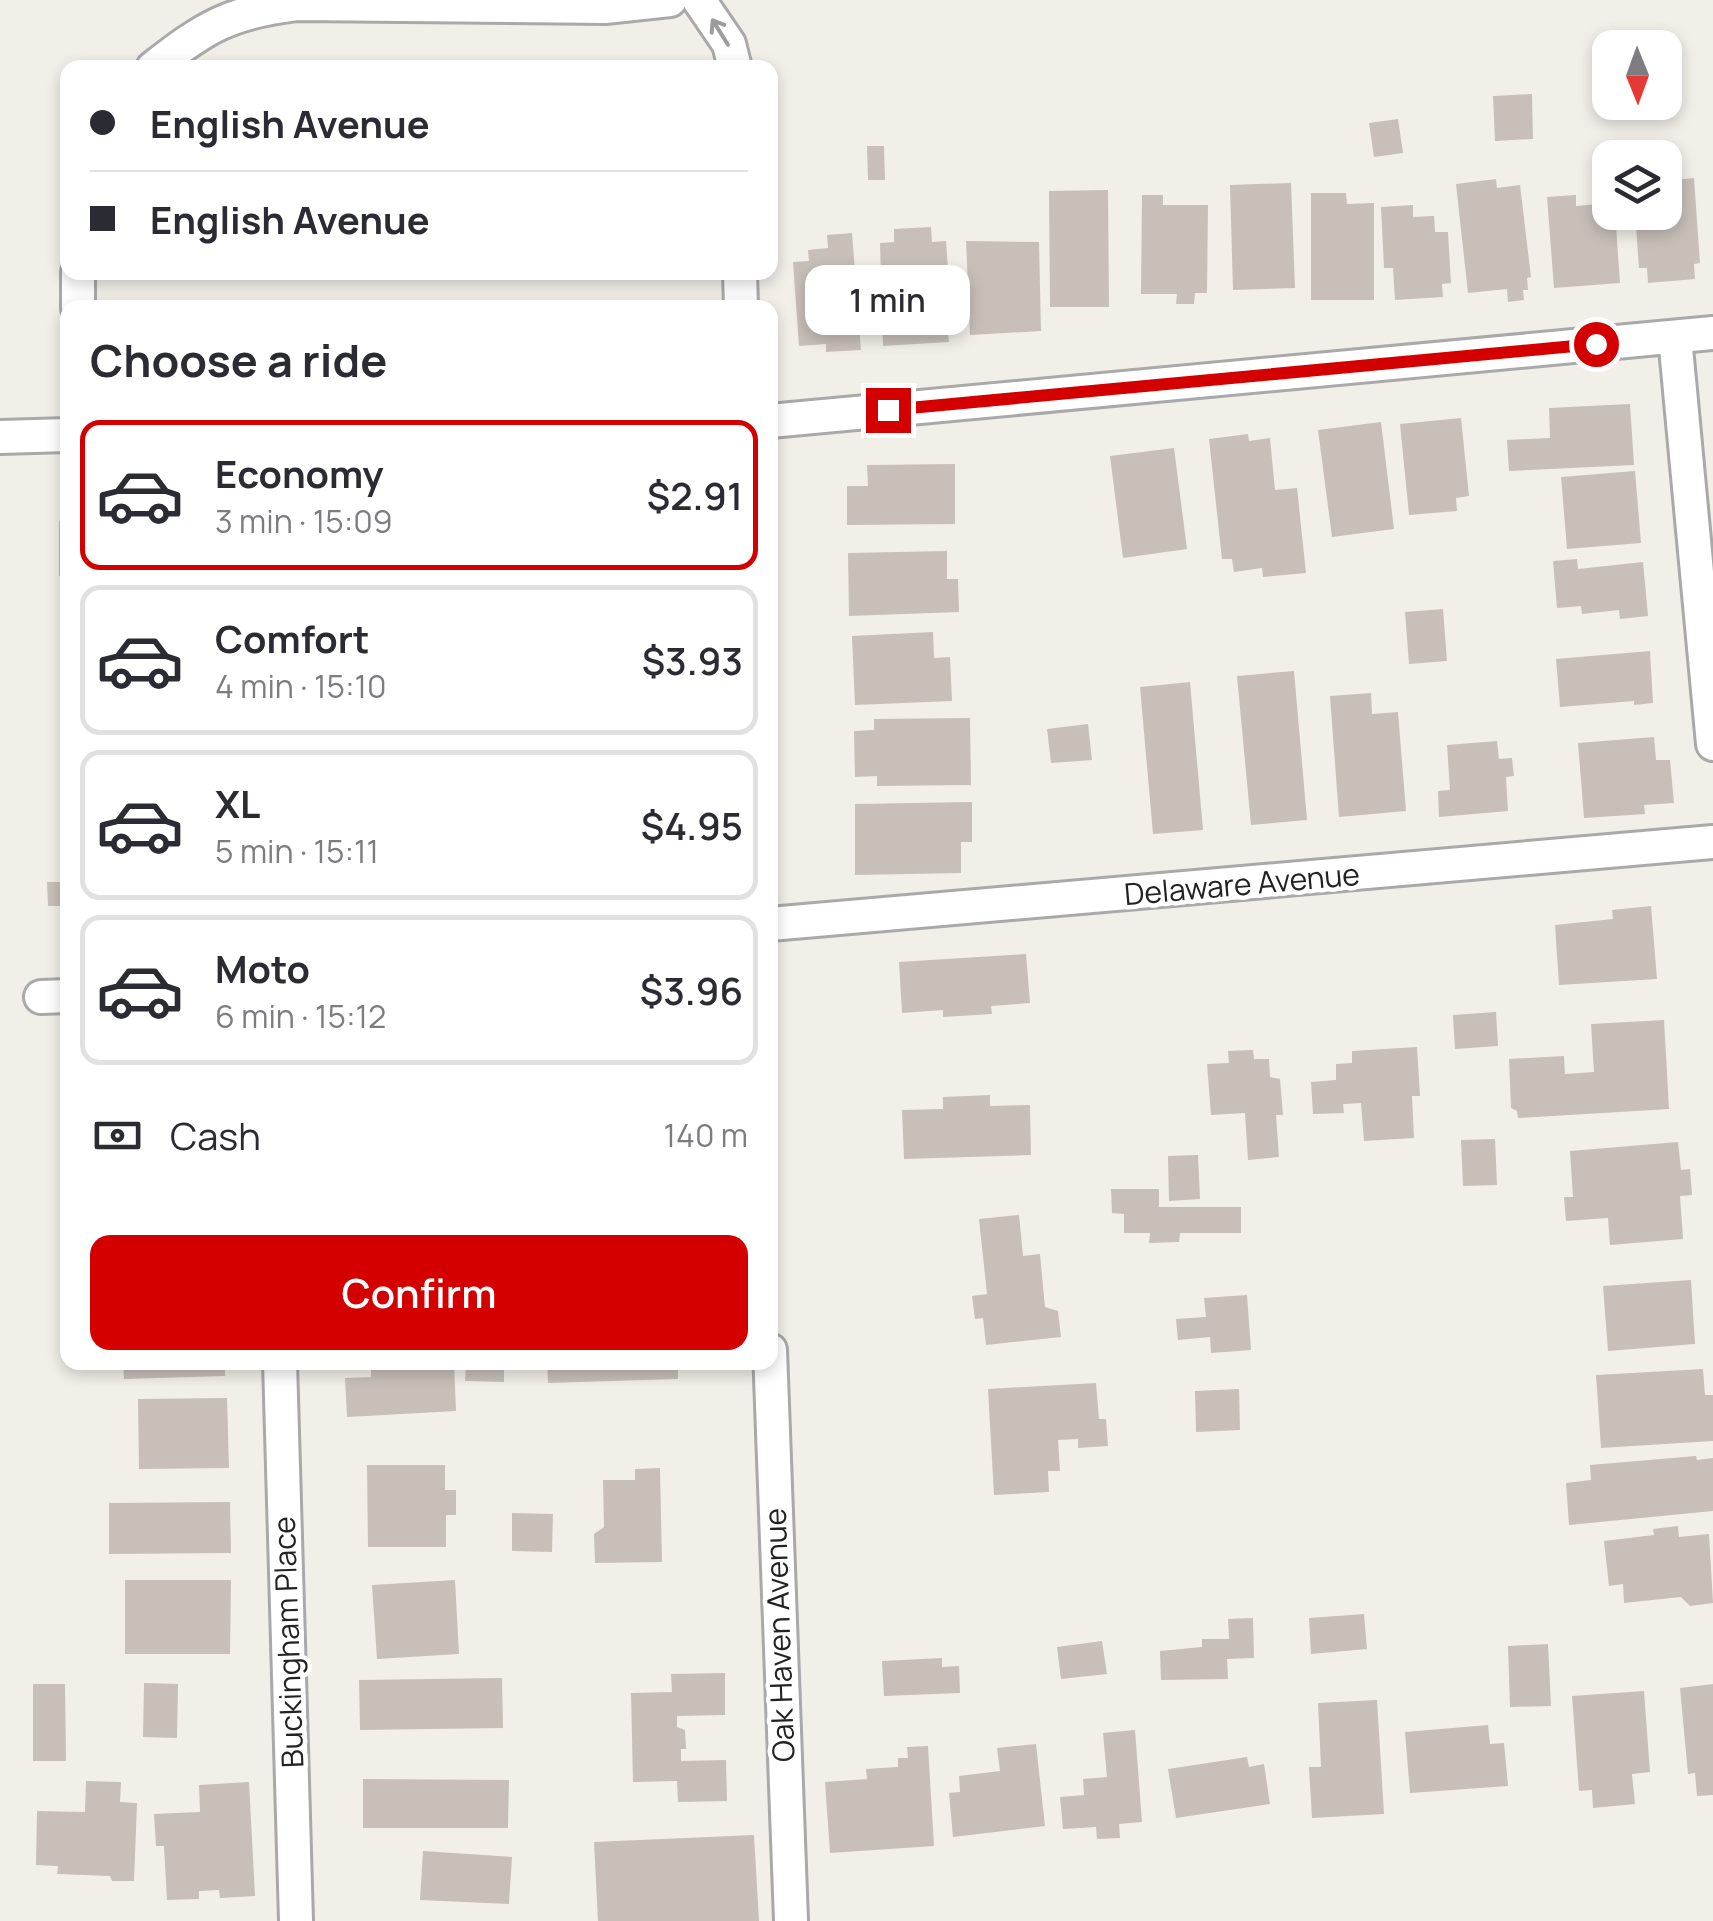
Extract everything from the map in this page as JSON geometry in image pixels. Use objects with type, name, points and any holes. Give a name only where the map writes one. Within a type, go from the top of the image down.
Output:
[{"type":"street","points":[[163,60],[204,28],[261,8],[605,7],[670,0]]},
{"type":"street","points":[[699,0],[729,44],[733,60]]},
{"type":"street","points":[[778,421],[1713,333]]},
{"type":"street","points":[[1674,336],[1713,744]]},
{"type":"street","points":[[0,437],[60,435]]},
{"type":"street","name":"Delaware Avenue","points":[[778,923],[1713,842]]},
{"type":"street","name":"Buckingham Place","points":[[280,1370],[296,1921]]},
{"type":"street","name":"Oak Haven Avenue","points":[[771,1370],[791,1921]]},
{"type":"building","points":[[1532,94],[1533,139],[1495,141],[1493,96]]},
{"type":"building","points":[[1398,119],[1403,153],[1374,157],[1369,123]]},
{"type":"building","points":[[867,146],[884,146],[885,180],[868,180]]},
{"type":"building","points":[[1694,178],[1700,263],[1694,264],[1695,279],[1648,283],[1647,268],[1639,268],[1636,230],[1682,230],[1682,179]]},
{"type":"building","points":[[1496,179],[1497,188],[1520,185],[1531,277],[1527,278],[1528,290],[1523,290],[1524,300],[1508,302],[1507,289],[1468,293],[1456,184]]},
{"type":"building","points":[[1291,183],[1295,288],[1233,290],[1230,185]]},
{"type":"building","points":[[1108,190],[1109,307],[1050,307],[1049,191]]},
{"type":"building","points":[[1311,193],[1346,193],[1347,204],[1374,203],[1374,300],[1311,300]]},
{"type":"building","points":[[1142,195],[1163,195],[1163,205],[1208,205],[1207,293],[1195,293],[1194,304],[1176,304],[1177,294],[1141,294]]},
{"type":"building","points":[[1576,195],[1576,206],[1592,205],[1592,230],[1616,230],[1620,283],[1554,288],[1547,197]]},
{"type":"building","points":[[1413,205],[1413,217],[1434,216],[1435,232],[1448,232],[1451,283],[1442,284],[1443,297],[1395,300],[1393,268],[1384,268],[1381,207]]},
{"type":"building","points":[[931,227],[932,242],[946,241],[952,325],[947,326],[949,342],[883,346],[880,243],[894,242],[894,229]]},
{"type":"building","points":[[852,233],[861,350],[826,352],[826,344],[799,346],[793,262],[809,261],[808,250],[828,248],[827,235]]},
{"type":"building","points":[[966,241],[1039,242],[1041,331],[970,335]]},
{"type":"building","points":[[1630,404],[1634,465],[1509,471],[1507,440],[1550,438],[1549,408]]},
{"type":"building","points":[[1461,418],[1469,496],[1456,498],[1457,511],[1409,515],[1400,424]]},
{"type":"building","points":[[1381,422],[1394,529],[1332,537],[1318,430]]},
{"type":"building","points":[[1248,434],[1249,441],[1270,438],[1275,490],[1297,488],[1306,573],[1263,577],[1262,568],[1234,572],[1232,559],[1222,559],[1209,439]]},
{"type":"building","points":[[1174,448],[1187,549],[1123,558],[1110,456]]},
{"type":"building","points":[[955,464],[955,524],[847,525],[847,486],[868,486],[867,465]]},
{"type":"building","points":[[1635,471],[1641,543],[1567,549],[1561,477]]},
{"type":"building","points":[[947,551],[947,579],[958,579],[959,612],[849,616],[848,553]]},
{"type":"building","points":[[1577,559],[1578,569],[1643,562],[1648,616],[1620,619],[1619,610],[1582,614],[1581,606],[1557,608],[1553,561]]},
{"type":"building","points":[[1443,609],[1447,661],[1409,664],[1405,612]]},
{"type":"building","points":[[933,632],[934,658],[950,657],[952,701],[855,705],[852,636]]},
{"type":"building","points":[[1650,651],[1653,703],[1560,707],[1556,659]]},
{"type":"building","points":[[1294,671],[1307,820],[1251,825],[1237,676]]},
{"type":"building","points":[[1190,682],[1203,830],[1153,834],[1140,687]]},
{"type":"building","points":[[1371,693],[1372,714],[1398,712],[1406,811],[1339,817],[1330,696]]},
{"type":"building","points":[[970,718],[971,785],[877,786],[877,776],[855,777],[854,731],[874,730],[874,719]]},
{"type":"building","points":[[1088,724],[1092,760],[1051,763],[1047,729]]},
{"type":"building","points":[[1654,737],[1656,760],[1670,760],[1674,803],[1644,805],[1645,814],[1584,818],[1578,743]]},
{"type":"building","points":[[1497,741],[1499,759],[1512,758],[1514,776],[1506,777],[1508,811],[1439,817],[1438,791],[1450,790],[1447,745]]},
{"type":"building","points":[[972,802],[972,842],[961,842],[961,873],[855,875],[855,804]]},
{"type":"building","points":[[47,882],[60,882],[60,906],[48,906]]},
{"type":"building","points":[[1651,906],[1657,979],[1559,985],[1555,925],[1613,919],[1612,910]]},
{"type":"building","points":[[1026,954],[1030,1003],[991,1006],[992,1014],[943,1017],[943,1010],[902,1013],[899,962]]},
{"type":"building","points":[[1496,1012],[1498,1046],[1455,1049],[1453,1015]]},
{"type":"building","points":[[1664,1020],[1669,1109],[1518,1118],[1517,1111],[1511,1108],[1509,1059],[1564,1056],[1565,1074],[1594,1072],[1591,1024]]},
{"type":"building","points":[[1417,1047],[1420,1096],[1412,1096],[1414,1138],[1364,1141],[1361,1103],[1343,1104],[1344,1113],[1313,1114],[1311,1082],[1336,1080],[1336,1064],[1352,1063],[1352,1051]]},
{"type":"building","points":[[1253,1050],[1254,1059],[1269,1059],[1270,1077],[1280,1079],[1283,1115],[1276,1115],[1279,1157],[1248,1160],[1245,1113],[1211,1115],[1207,1064],[1229,1063],[1228,1051]]},
{"type":"building","points":[[990,1095],[990,1106],[1030,1105],[1031,1155],[904,1159],[902,1110],[943,1109],[943,1097]]},
{"type":"building","points":[[1495,1139],[1497,1185],[1463,1186],[1461,1140]]},
{"type":"building","points":[[1678,1142],[1681,1170],[1690,1169],[1692,1195],[1680,1196],[1683,1239],[1610,1245],[1608,1218],[1566,1221],[1564,1197],[1573,1197],[1570,1151]]},
{"type":"building","points":[[1198,1155],[1200,1199],[1169,1201],[1168,1156]]},
{"type":"building","points":[[1111,1189],[1159,1189],[1159,1207],[1241,1207],[1241,1233],[1180,1233],[1179,1242],[1149,1243],[1150,1233],[1124,1233],[1124,1214],[1112,1213]]},
{"type":"building","points":[[1019,1215],[1023,1256],[1040,1254],[1045,1307],[1058,1311],[1061,1337],[986,1345],[983,1318],[975,1319],[972,1296],[987,1294],[979,1219]]},
{"type":"building","points":[[1691,1280],[1695,1344],[1608,1351],[1603,1286]]},
{"type":"building","points":[[1247,1295],[1251,1350],[1211,1353],[1210,1337],[1178,1340],[1176,1319],[1206,1317],[1204,1298]]},
{"type":"building","points":[[1703,1369],[1705,1395],[1713,1395],[1713,1441],[1601,1448],[1596,1375]]},
{"type":"building","points":[[123,1370],[225,1370],[225,1376],[124,1379]]},
{"type":"building","points":[[371,1370],[454,1370],[456,1411],[347,1417],[345,1378],[371,1377]]},
{"type":"building","points":[[466,1370],[504,1370],[504,1382],[465,1381]]},
{"type":"building","points":[[547,1370],[678,1370],[678,1379],[548,1383]]},
{"type":"building","points":[[1096,1383],[1099,1419],[1106,1419],[1108,1446],[1078,1448],[1078,1439],[1058,1440],[1060,1471],[1048,1471],[1049,1492],[994,1495],[988,1389]]},
{"type":"building","points":[[1239,1389],[1240,1430],[1196,1432],[1195,1391]]},
{"type":"building","points":[[227,1398],[229,1468],[139,1469],[138,1399]]},
{"type":"building","points":[[1696,1456],[1697,1460],[1713,1458],[1713,1511],[1569,1525],[1566,1483],[1591,1480],[1590,1465]]},
{"type":"building","points":[[367,1465],[445,1465],[445,1490],[456,1490],[456,1515],[446,1515],[446,1547],[368,1547]]},
{"type":"building","points":[[660,1468],[662,1562],[595,1563],[594,1534],[604,1527],[603,1480],[635,1480],[635,1469]]},
{"type":"building","points":[[230,1502],[231,1553],[109,1554],[109,1503]]},
{"type":"building","points":[[512,1513],[553,1514],[552,1552],[512,1551]]},
{"type":"building","points":[[1678,1526],[1679,1537],[1709,1534],[1713,1603],[1690,1606],[1681,1597],[1624,1603],[1623,1584],[1609,1586],[1604,1541],[1654,1535],[1653,1529]]},
{"type":"building","points":[[125,1580],[231,1580],[230,1654],[125,1654]]},
{"type":"building","points":[[455,1580],[459,1654],[377,1659],[372,1585]]},
{"type":"building","points":[[1364,1614],[1367,1649],[1311,1654],[1309,1618]]},
{"type":"building","points":[[1253,1618],[1254,1658],[1227,1659],[1228,1679],[1161,1680],[1160,1651],[1202,1647],[1202,1639],[1229,1639],[1228,1619]]},
{"type":"building","points":[[1102,1641],[1107,1674],[1061,1679],[1057,1647]]},
{"type":"building","points":[[1548,1644],[1551,1706],[1510,1707],[1508,1646]]},
{"type":"building","points":[[942,1658],[942,1667],[959,1666],[960,1693],[884,1696],[882,1661]]},
{"type":"building","points":[[725,1673],[725,1715],[677,1716],[677,1727],[685,1730],[686,1749],[681,1749],[681,1761],[726,1760],[727,1801],[678,1802],[677,1781],[633,1782],[631,1693],[672,1692],[671,1674]]},
{"type":"building","points":[[502,1678],[503,1728],[360,1730],[359,1680]]},
{"type":"building","points":[[144,1683],[178,1684],[177,1738],[143,1737]]},
{"type":"building","points":[[33,1684],[65,1684],[66,1761],[33,1761]]},
{"type":"building","points":[[1713,1684],[1713,1795],[1697,1796],[1695,1773],[1688,1774],[1680,1688]]},
{"type":"building","points":[[1644,1691],[1650,1772],[1632,1774],[1635,1804],[1593,1808],[1592,1790],[1579,1791],[1572,1696]]},
{"type":"building","points":[[1377,1700],[1384,1814],[1312,1818],[1309,1767],[1321,1767],[1318,1703]]},
{"type":"building","points":[[1488,1725],[1490,1744],[1504,1743],[1508,1786],[1410,1793],[1405,1732]]},
{"type":"building","points":[[1135,1730],[1142,1822],[1119,1824],[1120,1838],[1097,1839],[1096,1827],[1063,1829],[1060,1797],[1084,1795],[1083,1779],[1107,1777],[1103,1733]]},
{"type":"building","points":[[1036,1744],[1045,1826],[953,1837],[949,1793],[960,1792],[959,1776],[1000,1771],[997,1748]]},
{"type":"building","points":[[928,1746],[934,1846],[830,1853],[825,1782],[867,1779],[866,1769],[898,1767],[898,1758],[908,1758],[907,1747]]},
{"type":"building","points":[[1247,1757],[1249,1767],[1264,1764],[1270,1804],[1176,1818],[1168,1769]]},
{"type":"building","points":[[363,1779],[509,1780],[508,1828],[363,1828]]},
{"type":"building","points":[[86,1781],[121,1782],[120,1802],[137,1803],[134,1881],[57,1874],[58,1866],[36,1865],[37,1811],[85,1812]]},
{"type":"building","points":[[249,1782],[255,1896],[220,1898],[219,1890],[199,1891],[199,1899],[167,1900],[164,1846],[156,1846],[154,1814],[200,1812],[199,1785]]},
{"type":"building","points":[[754,1835],[759,1921],[598,1921],[594,1842]]},
{"type":"building","points":[[423,1851],[512,1857],[509,1904],[420,1900]]},
{"type":"route","points":[[888,410],[1596,344]]}]
